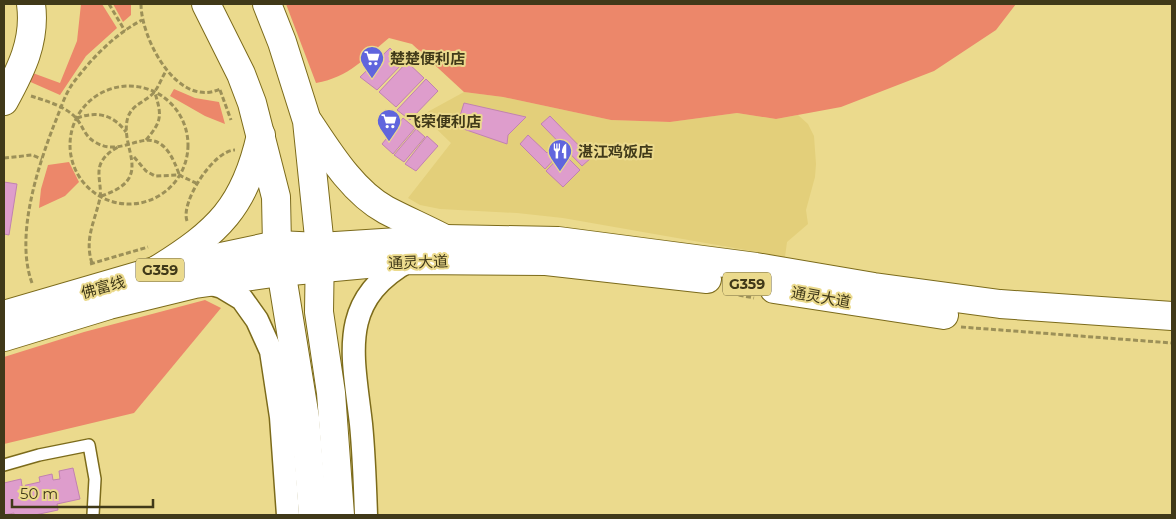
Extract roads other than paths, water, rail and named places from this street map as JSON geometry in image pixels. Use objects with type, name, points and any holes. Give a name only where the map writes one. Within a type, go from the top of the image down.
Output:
[{"type":"main road","points":[[11,91],[10,68],[16,38],[17,4]]},
{"type":"main road","points":[[11,91],[28,54],[31,34],[31,4]]},
{"type":"main road","points":[[206,4],[241,74],[261,133],[276,197],[278,259],[305,418],[313,515]]},
{"type":"main road","points":[[267,4],[282,42],[307,120],[320,258],[319,312],[331,393],[340,515]]},
{"type":"main road","points":[[307,120],[326,150],[362,192],[385,210],[445,239]]},
{"type":"main road","points":[[153,259],[204,239],[221,223],[236,200],[246,179],[256,155],[261,133]]},
{"type":"main road","name":"通灵大道","points":[[320,258],[445,239],[578,243],[756,267],[874,287],[1000,304],[1172,316]]},
{"type":"main road","name":"通灵大道","points":[[320,258],[546,260],[746,284],[894,309],[997,322],[1172,334]]},
{"type":"main road","name":"佛富线","points":[[4,316],[153,259],[320,258]]},
{"type":"main road","name":"佛富线","points":[[4,337],[109,305],[208,283],[278,259]]},
{"type":"street","points":[[366,515],[364,450],[352,340],[360,313],[369,294],[384,276],[410,260]]},
{"type":"street","points":[[208,283],[222,287],[242,299],[256,320],[271,351],[281,417],[288,515]]},
{"type":"lane","points":[[4,465],[39,455],[89,445],[95,479],[93,515]]},
{"type":"place","name":"楚楚便利店","points":[[372,79]]},
{"type":"place","name":"飞荣便利店","points":[[389,142]]},
{"type":"place","name":"湛江鸡饭店","points":[[560,172]]}]
